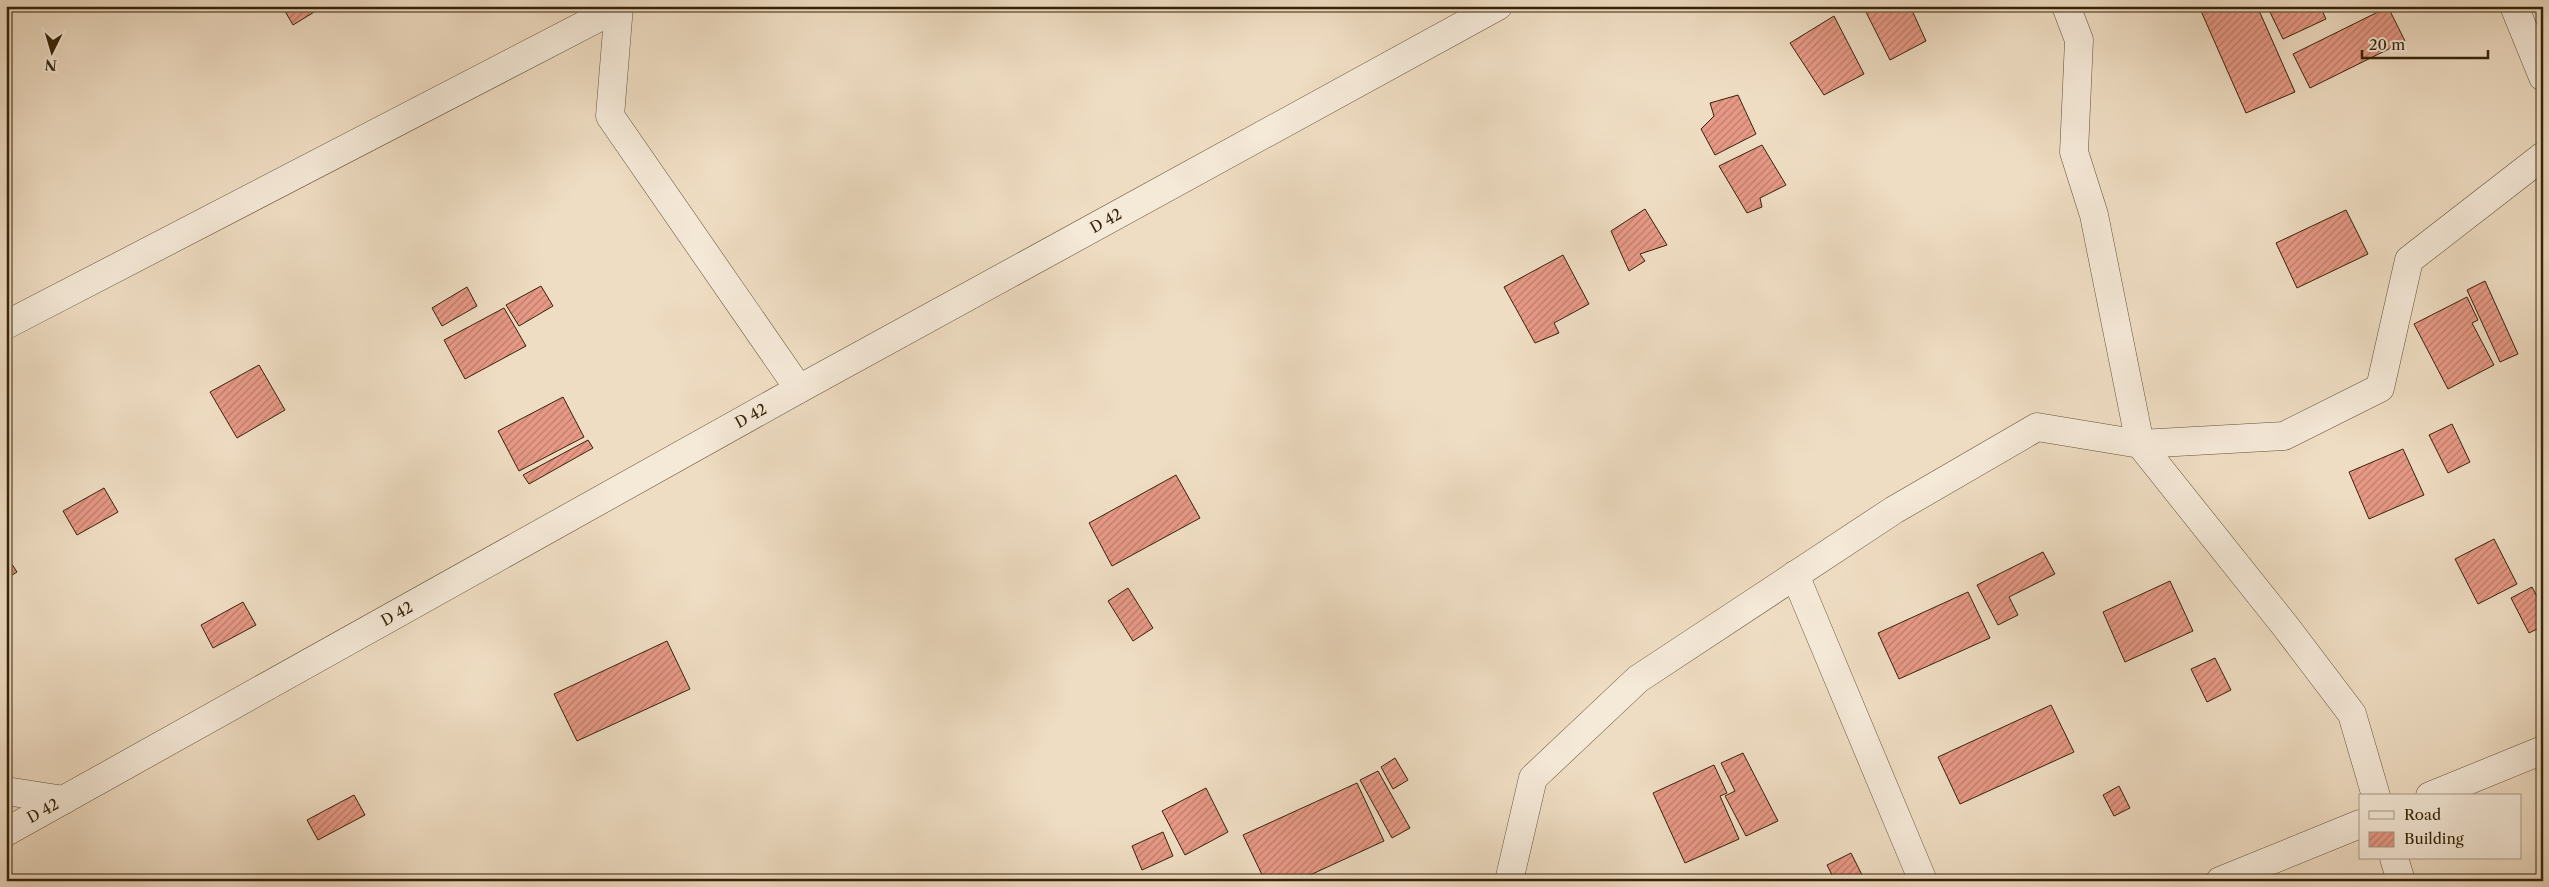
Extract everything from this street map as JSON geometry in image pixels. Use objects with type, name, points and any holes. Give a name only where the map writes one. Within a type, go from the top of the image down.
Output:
[{"type":"street","name":"D 42","points":[[6,832],[799,389],[1498,6]]},
{"type":"street","points":[[2066,6],[2079,40],[2074,152],[2094,215],[2140,444],[2286,627],[2352,714],[2374,789]]},
{"type":"street","points":[[2514,6],[2543,76]]},
{"type":"street","points":[[619,7],[610,116],[799,389]]},
{"type":"street","points":[[6,325],[619,7]]},
{"type":"street","points":[[1509,881],[1533,778],[1638,678],[1894,510],[2036,427],[2140,444],[2284,436],[2380,388],[2409,260],[2543,156]]},
{"type":"street","points":[[1795,575],[1923,881]]},
{"type":"street","points":[[2435,794],[2543,750]]},
{"type":"street","points":[[6,790],[64,800]]},
{"type":"street","points":[[2220,881],[2359,824]]},
{"type":"street","points":[[2395,860],[2401,881]]},
{"type":"building","points":[[282,6],[324,6],[293,25]]},
{"type":"building","points":[[1867,6],[1910,6],[1926,41],[1890,60],[1864,8]]},
{"type":"building","points":[[2211,6],[2257,6],[2295,92],[2246,113],[2201,11]]},
{"type":"building","points":[[2267,6],[2320,6],[2326,19],[2283,39]]},
{"type":"building","points":[[2388,7],[2405,41],[2310,88],[2293,54]]},
{"type":"building","points":[[1834,16],[1864,74],[1824,95],[1790,43]]},
{"type":"building","points":[[1738,95],[1756,134],[1715,155],[1701,129],[1714,116],[1710,103]]},
{"type":"building","points":[[1762,145],[1786,185],[1760,198],[1762,207],[1747,213],[1719,166]]},
{"type":"building","points":[[1645,209],[1667,245],[1640,254],[1645,261],[1629,271],[1611,231]]},
{"type":"building","points":[[2346,210],[2368,254],[2297,288],[2276,243]]},
{"type":"building","points":[[1563,255],[1589,304],[1554,323],[1559,333],[1535,343],[1504,287]]},
{"type":"building","points":[[2485,281],[2518,354],[2500,362],[2467,290]]},
{"type":"building","points":[[541,286],[553,306],[519,326],[506,305]]},
{"type":"building","points":[[467,287],[477,306],[442,326],[432,308]]},
{"type":"building","points":[[2467,297],[2478,320],[2472,323],[2494,365],[2448,389],[2414,324]]},
{"type":"building","points":[[504,308],[526,346],[465,379],[444,340]]},
{"type":"building","points":[[259,365],[285,410],[237,438],[210,392]]},
{"type":"building","points":[[563,397],[584,437],[519,471],[498,431]]},
{"type":"building","points":[[2452,424],[2470,462],[2448,473],[2429,435]]},
{"type":"building","points":[[588,440],[593,448],[529,484],[523,475]]},
{"type":"building","points":[[2403,449],[2424,495],[2369,519],[2349,472]]},
{"type":"building","points":[[1176,475],[1200,518],[1112,566],[1089,523]]},
{"type":"building","points":[[104,488],[118,512],[77,535],[63,511]]},
{"type":"building","points":[[2494,539],[2517,584],[2478,604],[2455,559]]},
{"type":"building","points":[[2043,552],[2055,574],[2009,597],[2018,615],[1998,625],[1977,585]]},
{"type":"building","points":[[6,555],[17,572],[6,579]]},
{"type":"building","points":[[2170,581],[2193,631],[2125,662],[2103,612]]},
{"type":"building","points":[[2532,587],[2543,608],[2543,626],[2529,633],[2511,598]]},
{"type":"building","points":[[1128,588],[1153,628],[1133,641],[1108,601]]},
{"type":"building","points":[[1968,592],[1990,638],[1899,679],[1878,633]]},
{"type":"building","points":[[243,602],[256,625],[213,648],[201,625]]},
{"type":"building","points":[[667,641],[690,689],[577,741],[554,694]]},
{"type":"building","points":[[2215,658],[2231,690],[2207,702],[2191,669]]},
{"type":"building","points":[[2051,705],[2074,752],[1960,804],[1938,757]]},
{"type":"building","points":[[1743,753],[1778,821],[1746,836],[1725,796],[1735,791],[1721,763]]},
{"type":"building","points":[[1395,758],[1408,780],[1393,789],[1381,767]]},
{"type":"building","points":[[1714,765],[1727,793],[1720,796],[1739,839],[1685,863],[1653,793]]},
{"type":"building","points":[[1378,771],[1410,828],[1392,838],[1360,780]]},
{"type":"building","points":[[1357,783],[1384,841],[1297,881],[1265,881],[1243,835]]},
{"type":"building","points":[[2119,786],[2130,808],[2114,816],[2103,795]]},
{"type":"building","points":[[1206,788],[1228,832],[1185,855],[1162,811]]},
{"type":"building","points":[[354,795],[365,815],[318,840],[307,820]]},
{"type":"building","points":[[1163,832],[1173,856],[1142,870],[1132,846]]},
{"type":"building","points":[[1851,853],[1865,881],[1835,881],[1827,865]]}]
